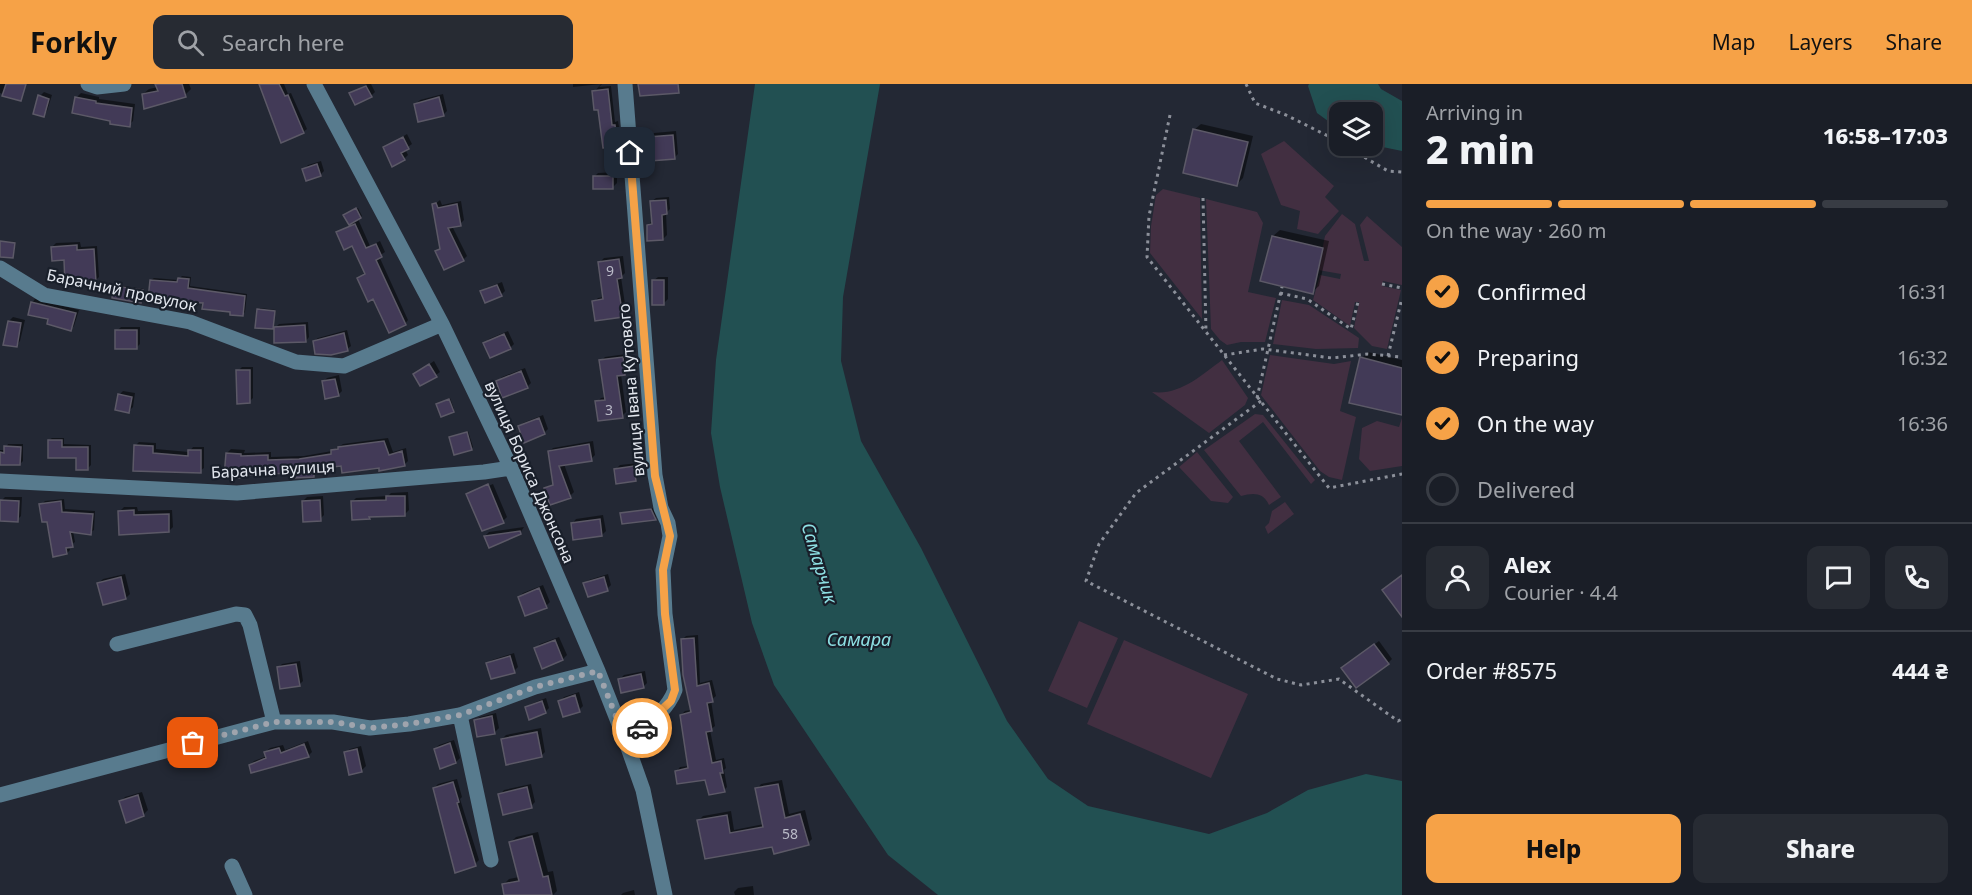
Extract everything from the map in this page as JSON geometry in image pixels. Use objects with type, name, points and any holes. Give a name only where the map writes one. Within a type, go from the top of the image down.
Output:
[{"type":"street","points":[[88,84],[97,87],[124,84]]},
{"type":"street","name":"вулиця Бориса Джонсона","points":[[314,84],[442,324],[510,468],[598,671],[643,790],[665,895]]},
{"type":"street","name":"вулиця Івана Кутового","points":[[625,84],[655,476],[670,536],[663,570],[665,614],[675,690],[671,701],[626,742]]},
{"type":"street","name":"Барачний провулок","points":[[0,268],[44,295],[190,322],[296,362],[344,366],[442,324]]},
{"type":"street","name":"Барачна вулиця","points":[[0,481],[237,493],[510,468]]},
{"type":"street","points":[[117,644],[236,614],[245,615],[250,625],[274,722]]},
{"type":"street","points":[[0,795],[274,722],[333,722],[370,728],[409,724],[460,715],[535,687],[598,671]]},
{"type":"street","points":[[460,715],[491,860]]},
{"type":"street","points":[[232,866],[245,895]]},
{"type":"path","points":[[1246,84],[1255,103],[1286,115],[1329,136]]},
{"type":"path","points":[[1170,115],[1149,216],[1147,257],[1329,488],[1402,474]]},
{"type":"path","points":[[1362,156],[1388,171],[1402,172]]},
{"type":"path","points":[[1203,198],[1206,332]]},
{"type":"path","points":[[1382,284],[1402,288]]},
{"type":"path","points":[[1257,398],[1282,286]]},
{"type":"path","points":[[1280,293],[1307,299],[1351,329],[1358,302]]},
{"type":"path","points":[[1388,356],[1402,298]]},
{"type":"path","points":[[1224,355],[1268,350],[1332,358],[1368,354],[1402,357]]},
{"type":"path","points":[[1261,401],[1136,493],[1099,543],[1086,581],[1277,679],[1301,685],[1339,679],[1398,721],[1402,719]]},
{"type":"shaded area","points":[[1284,141],[1334,186],[1325,197],[1339,211],[1318,234],[1297,229],[1300,211],[1281,205],[1261,154]]},
{"type":"shaded area","points":[[1163,189],[1200,198],[1202,319],[1150,253],[1156,195]]},
{"type":"shaded area","points":[[1206,199],[1257,212],[1263,223],[1248,292],[1276,298],[1265,342],[1241,342],[1227,345],[1211,329]]},
{"type":"shaded area","points":[[1342,214],[1355,224],[1364,261],[1369,261],[1360,225],[1367,216],[1402,247],[1402,285],[1383,281],[1382,286],[1401,290],[1387,349],[1372,346],[1354,328],[1359,302],[1355,302],[1350,326],[1313,300],[1320,275],[1340,279],[1341,274],[1318,270],[1325,236]]},
{"type":"shaded area","points":[[1282,300],[1309,305],[1359,338],[1358,348],[1316,349],[1273,344]]},
{"type":"shaded area","points":[[1270,355],[1334,364],[1351,361],[1340,411],[1356,417],[1342,480],[1329,477],[1320,471],[1261,395]]},
{"type":"shaded area","points":[[1222,360],[1248,398],[1245,405],[1209,433],[1152,392],[1181,388]]},
{"type":"shaded area","points":[[1255,414],[1263,415],[1315,480],[1311,484],[1263,422],[1239,441],[1281,497],[1269,505],[1257,494],[1241,496],[1204,450]]},
{"type":"shaded area","points":[[1402,418],[1402,466],[1370,471],[1359,459],[1362,428],[1377,421],[1399,427]]},
{"type":"shaded area","points":[[1197,452],[1233,497],[1228,503],[1211,501],[1179,467]]},
{"type":"shaded area","points":[[1285,502],[1294,514],[1268,534],[1265,527],[1269,523],[1272,511]]},
{"type":"shaded area","points":[[1079,621],[1118,638],[1087,708],[1048,691]]},
{"type":"shaded area","points":[[1124,640],[1248,694],[1211,778],[1087,724]]},
{"type":"water","name":"Самара","points":[[755,84],[880,84],[843,297],[841,361],[861,441],[921,548],[1007,721],[1048,779],[1088,806],[1209,834],[1267,813],[1308,790],[1366,774],[1402,781],[1402,895],[938,895],[888,855],[774,685],[752,623],[720,487],[711,433],[716,360]]},
{"type":"water","points":[[1309,84],[1378,84],[1381,89],[1402,101],[1402,151],[1383,147],[1383,102],[1329,102],[1329,122],[1317,113]]},
{"type":"building","points":[[6,84],[26,84],[21,101],[2,96]]},
{"type":"building","points":[[155,84],[182,84],[186,97],[144,109],[142,94],[158,91]]},
{"type":"building","points":[[259,84],[279,84],[285,96],[288,95],[304,133],[281,143]]},
{"type":"building","points":[[638,84],[678,84],[679,93],[640,96]]},
{"type":"building","points":[[366,86],[372,97],[355,105],[349,93]]},
{"type":"building","points":[[608,89],[612,125],[615,125],[617,144],[614,147],[603,148],[598,110],[594,110],[592,91]]},
{"type":"building","points":[[38,95],[49,99],[44,117],[33,114]]},
{"type":"building","points":[[75,97],[96,101],[96,103],[132,108],[130,127],[72,113]]},
{"type":"building","points":[[439,97],[444,116],[418,122],[414,104]]},
{"type":"building","points":[[1193,129],[1248,142],[1237,186],[1183,173]]},
{"type":"building","points":[[673,135],[675,159],[650,161],[648,137]]},
{"type":"building","points":[[403,137],[409,149],[401,153],[405,160],[392,167],[383,147]]},
{"type":"building","points":[[317,164],[321,176],[306,181],[302,169]]},
{"type":"building","points":[[593,176],[613,176],[613,189],[593,189]]},
{"type":"building","points":[[666,200],[667,214],[662,215],[663,240],[647,241],[647,225],[652,224],[650,201]]},
{"type":"building","points":[[436,203],[438,208],[457,204],[461,226],[448,228],[464,261],[444,270],[435,251],[440,249],[432,204]]},
{"type":"building","points":[[356,208],[361,218],[349,225],[343,215]]},
{"type":"building","points":[[355,224],[366,248],[376,244],[382,257],[376,260],[406,325],[389,333],[373,299],[368,302],[357,278],[365,274],[352,246],[344,250],[336,232]]},
{"type":"building","points":[[1272,236],[1323,248],[1313,294],[1260,281]]},
{"type":"building","points":[[0,241],[15,243],[13,258],[0,257]]},
{"type":"building","points":[[77,245],[77,250],[94,249],[96,282],[65,284],[64,260],[52,261],[51,247]]},
{"type":"building","points":[[619,259],[622,278],[617,279],[623,317],[595,321],[592,301],[603,299],[598,262]]},
{"type":"building","points":[[178,278],[189,279],[188,288],[245,296],[243,316],[202,309],[203,303],[148,300],[150,280],[177,282]]},
{"type":"building","points":[[652,280],[664,280],[664,305],[652,305]]},
{"type":"building","points":[[497,285],[502,296],[485,303],[480,291]]},
{"type":"building","points":[[114,286],[143,290],[141,303],[112,298]]},
{"type":"building","points":[[31,302],[76,313],[71,331],[47,324],[48,319],[28,315]]},
{"type":"building","points":[[257,309],[275,311],[273,329],[255,328]]},
{"type":"building","points":[[8,321],[21,323],[17,347],[3,345]]},
{"type":"building","points":[[305,325],[306,342],[274,343],[274,327]]},
{"type":"building","points":[[115,330],[137,330],[137,349],[115,349]]},
{"type":"building","points":[[344,333],[348,351],[331,355],[315,354],[313,341]]},
{"type":"building","points":[[504,334],[511,349],[490,358],[483,343]]},
{"type":"building","points":[[623,357],[625,375],[617,376],[623,418],[598,421],[595,401],[605,400],[599,360]]},
{"type":"building","points":[[1360,357],[1402,368],[1402,415],[1349,403]]},
{"type":"building","points":[[429,364],[437,377],[420,386],[413,374]]},
{"type":"building","points":[[236,370],[250,370],[250,403],[237,404]]},
{"type":"building","points":[[521,371],[528,388],[502,398],[496,381]]},
{"type":"building","points":[[335,379],[339,396],[325,399],[322,381]]},
{"type":"building","points":[[118,394],[132,397],[129,413],[115,410]]},
{"type":"building","points":[[449,399],[454,412],[441,417],[436,404]]},
{"type":"building","points":[[539,418],[545,434],[524,443],[518,426]]},
{"type":"building","points":[[467,432],[472,450],[454,455],[449,437]]},
{"type":"building","points":[[48,440],[62,440],[62,447],[88,447],[88,470],[76,470],[76,458],[48,458]]},
{"type":"building","points":[[384,441],[389,455],[402,451],[405,466],[379,471],[379,468],[342,473],[341,466],[314,469],[314,477],[293,478],[293,473],[240,475],[240,478],[224,477],[226,453],[241,454],[241,456],[268,455],[268,460],[299,459],[331,454],[331,450],[338,449],[338,447]]},
{"type":"building","points":[[589,444],[592,461],[559,466],[571,498],[550,505],[544,488],[553,485],[548,451]]},
{"type":"building","points":[[134,445],[153,446],[153,453],[188,456],[188,450],[201,450],[201,473],[133,471]]},
{"type":"building","points":[[4,446],[21,447],[20,465],[0,465],[0,452],[4,453]]},
{"type":"building","points":[[634,466],[636,481],[616,484],[614,469]]},
{"type":"building","points":[[488,484],[504,523],[482,531],[466,494]]},
{"type":"building","points":[[386,496],[405,496],[405,516],[352,520],[351,501],[386,500]]},
{"type":"building","points":[[0,500],[19,501],[18,522],[0,521]]},
{"type":"building","points":[[320,500],[321,521],[303,522],[302,501]]},
{"type":"building","points":[[61,501],[62,512],[93,514],[91,535],[70,532],[73,547],[66,548],[67,554],[53,557],[47,522],[42,522],[39,504]]},
{"type":"building","points":[[651,509],[656,520],[622,524],[620,513]]},
{"type":"building","points":[[134,510],[134,515],[169,514],[169,532],[119,535],[118,511]]},
{"type":"building","points":[[600,519],[602,536],[573,540],[571,523]]},
{"type":"building","points":[[520,531],[521,534],[489,548],[484,536]]},
{"type":"building","points":[[1402,575],[1402,617],[1382,590]]},
{"type":"building","points":[[121,577],[126,599],[103,605],[97,583]]},
{"type":"building","points":[[604,577],[608,591],[588,597],[583,583]]},
{"type":"building","points":[[539,588],[547,608],[525,616],[518,597]]},
{"type":"building","points":[[694,638],[697,686],[709,683],[713,702],[707,703],[712,731],[706,732],[712,763],[721,761],[723,773],[720,773],[725,792],[709,795],[705,780],[677,784],[675,771],[688,768],[680,715],[691,712],[683,675],[681,639]]},
{"type":"building","points":[[555,640],[563,660],[542,669],[534,648]]},
{"type":"building","points":[[1374,644],[1389,664],[1356,688],[1341,668]]},
{"type":"building","points":[[510,656],[515,673],[491,679],[486,663]]},
{"type":"building","points":[[296,664],[300,686],[280,689],[277,667]]},
{"type":"building","points":[[641,674],[644,688],[621,693],[618,679]]},
{"type":"building","points":[[575,695],[580,712],[563,717],[558,701]]},
{"type":"building","points":[[542,701],[546,713],[529,720],[525,707]]},
{"type":"building","points":[[492,716],[495,734],[477,737],[474,720]]},
{"type":"building","points":[[537,732],[542,757],[506,765],[501,739]]},
{"type":"building","points":[[450,743],[456,763],[440,769],[434,749]]},
{"type":"building","points":[[304,744],[309,757],[251,773],[249,765],[266,758],[264,752],[279,748],[281,753]]},
{"type":"building","points":[[357,749],[362,772],[349,775],[344,752]]},
{"type":"building","points":[[453,782],[476,866],[455,873],[433,788]]},
{"type":"building","points":[[778,784],[785,818],[800,814],[809,845],[774,854],[772,847],[705,859],[697,820],[727,815],[730,833],[763,827],[755,788]]},
{"type":"building","points":[[527,787],[532,808],[503,815],[498,794]]},
{"type":"building","points":[[138,795],[144,816],[126,823],[119,801]]},
{"type":"building","points":[[532,836],[543,877],[548,876],[552,895],[504,895],[502,884],[519,881],[509,842]]},
{"type":"way so far","points":[[193,743],[274,722],[333,722],[370,728],[460,715],[535,687],[598,671],[626,742],[642,728]]},
{"type":"route","points":[[630,153],[655,476],[670,536],[663,570],[665,614],[675,690],[671,701],[642,728]]},
{"type":"water label","name":"Самарчик","points":[[820,563]]}]
